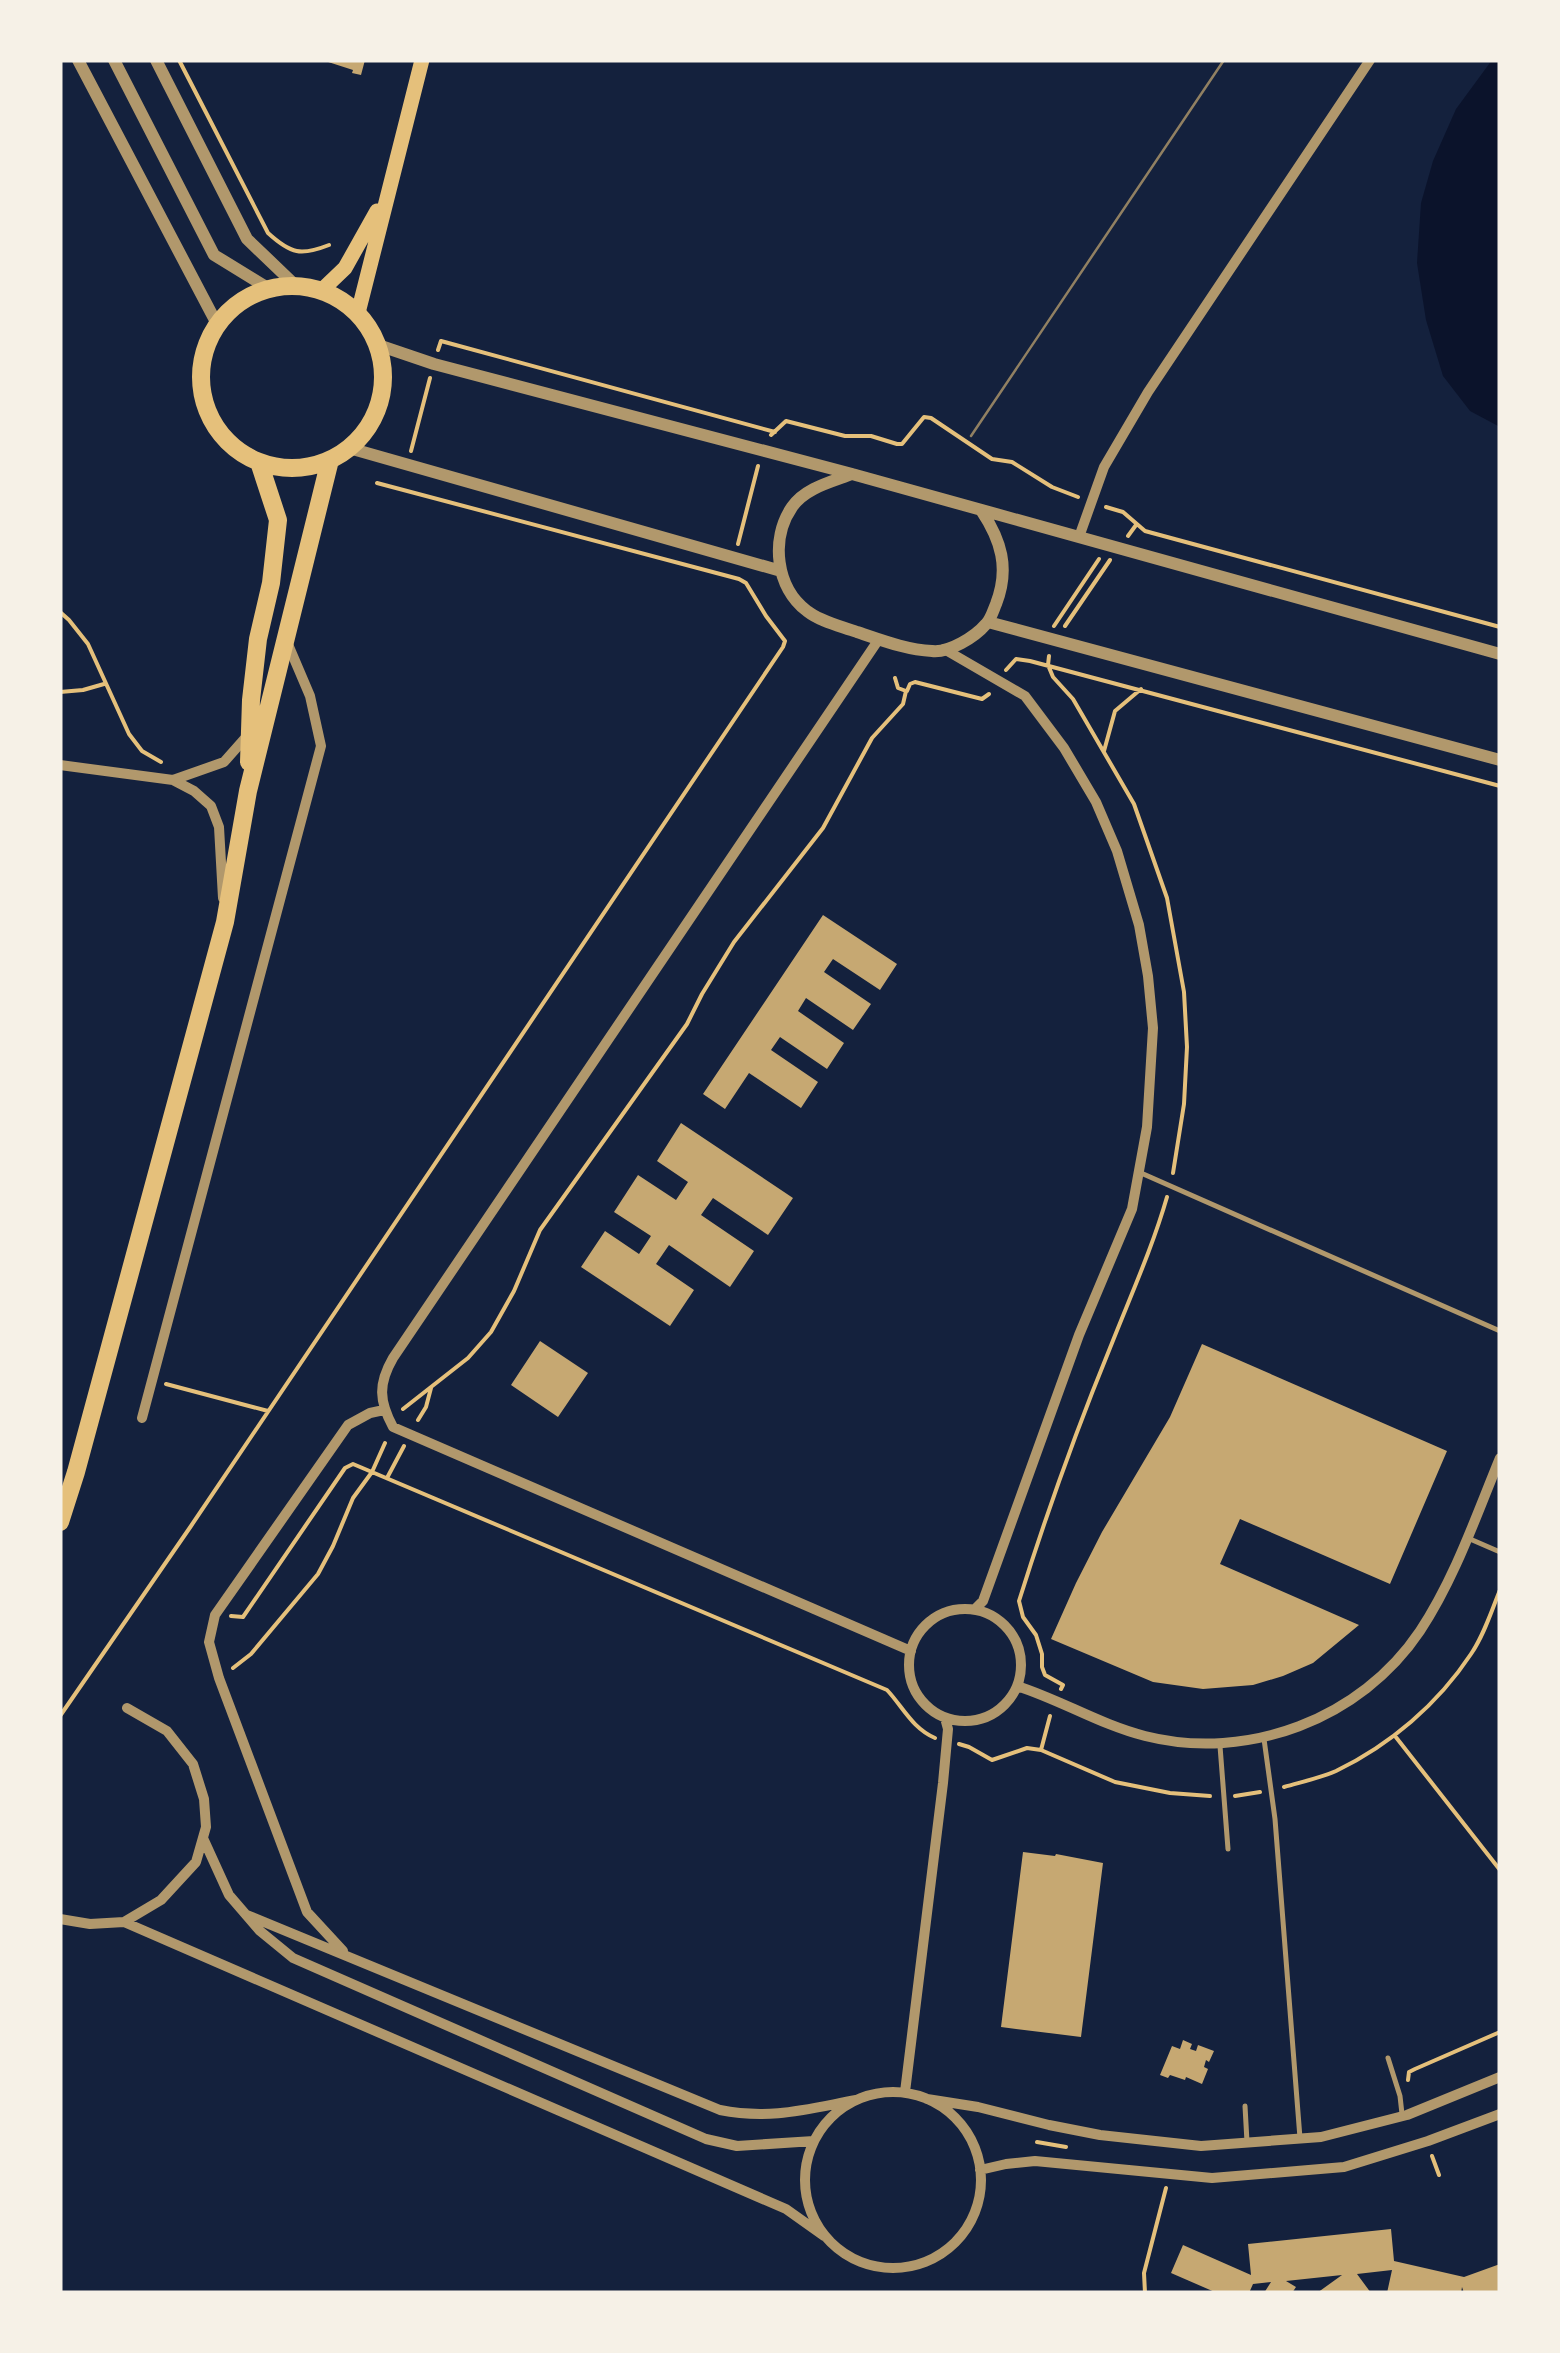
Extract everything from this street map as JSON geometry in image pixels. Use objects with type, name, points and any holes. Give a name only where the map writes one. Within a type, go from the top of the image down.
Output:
[{"type":"main road","points":[[358,312],[422,60]]},
{"type":"main road","points":[[322,290],[344,268],[386,195]]},
{"type":"main road","points":[[295,285],[322,290],[341,299],[358,312],[378,345],[383,373],[380,401],[368,427],[349,448],[330,460],[307,467],[283,468],[235,449],[216,428],[204,404],[200,376],[205,349],[217,324],[240,302],[268,288],[295,285]]},
{"type":"main road","points":[[60,1522],[224,922],[248,790],[330,460]]},
{"type":"main road","points":[[248,790],[258,639],[271,583],[278,520],[260,462]]},
{"type":"street","points":[[78,60],[217,324]]},
{"type":"street","points":[[114,60],[214,255],[268,288]]},
{"type":"street","points":[[156,60],[247,238],[295,285]]},
{"type":"street","points":[[1079,537],[1104,467],[1148,392],[1370,60]]},
{"type":"street","points":[[378,345],[434,364],[852,474],[1500,654]]},
{"type":"street","points":[[349,448],[781,571]]},
{"type":"street","points":[[852,474],[812,489],[793,506],[779,535],[781,571],[794,598],[809,613],[879,639],[936,652],[976,634],[988,622],[1002,587],[1002,566],[996,532],[981,510]]},
{"type":"street","points":[[988,622],[1055,634],[1500,760]]},
{"type":"street","points":[[879,639],[394,1358],[385,1372],[381,1394],[393,1427],[409,1435],[910,1651]]},
{"type":"street","points":[[142,1418],[321,746],[310,696],[287,642]]},
{"type":"street","points":[[944,649],[1025,696],[1064,748],[1096,802],[1117,851],[1138,926],[1153,1028],[1147,1127],[1132,1210],[1079,1335],[982,1601],[974,1609]]},
{"type":"street","points":[[173,780],[224,762],[249,734]]},
{"type":"street","points":[[60,765],[173,780],[211,806],[219,827],[224,922]]},
{"type":"street","points":[[346,1955],[307,1912],[209,1642],[215,1615],[348,1426],[384,1410]]},
{"type":"street","points":[[1018,1686],[1142,1736],[1174,1742],[1264,1739],[1323,1716],[1360,1694],[1397,1661],[1420,1630],[1442,1593],[1500,1458]]},
{"type":"street","points":[[60,1487],[76,1472]]},
{"type":"street","points":[[974,1609],[991,1614],[1015,1639],[1021,1656],[1018,1686],[993,1714],[978,1720],[945,1718],[931,1710],[912,1684],[910,1651],[917,1635],[942,1613],[974,1609]]},
{"type":"street","points":[[124,1922],[161,1900],[196,1862],[206,1827],[204,1799],[193,1764],[167,1731],[127,1708]]},
{"type":"street","points":[[905,2092],[947,1741],[945,1718]]},
{"type":"street","points":[[203,1838],[229,1895],[260,1931],[293,1958],[706,2140],[736,2146],[814,2140]]},
{"type":"street","points":[[246,1915],[720,2110],[749,2115],[784,2114],[875,2094],[905,2092],[1100,2135],[1201,2146],[1322,2137],[1430,2107],[1500,2077]]},
{"type":"street","points":[[60,1919],[90,1924],[124,1922],[786,2209],[846,2255],[873,2266],[902,2268],[930,2260],[954,2243],[972,2219],[980,2191],[976,2151],[951,2114],[926,2099]]},
{"type":"street","points":[[824,2236],[811,2214],[805,2190],[806,2165],[814,2140],[825,2124],[856,2100]]},
{"type":"street","points":[[980,2170],[1035,2161],[1212,2178],[1344,2167],[1500,2114]]},
{"type":"lane","points":[[1139,1172],[1500,1331]]},
{"type":"lane","points":[[1467,1537],[1500,1552]]},
{"type":"lane","points":[[1264,1739],[1275,1819],[1300,2138]]},
{"type":"lane","points":[[1220,1742],[1228,1849]]},
{"type":"lane","points":[[1388,2058],[1402,2116]]},
{"type":"lane","points":[[1245,2106],[1247,2142]]},
{"type":"path","points":[[180,60],[268,233],[282,246],[307,254],[329,245]]},
{"type":"path","points":[[729,578],[766,441],[786,421],[845,436],[871,436],[902,444],[924,417],[949,428],[992,460],[1012,462],[1052,487],[1123,512],[1145,531],[1500,627]]},
{"type":"path","points":[[60,1716],[785,640],[746,584],[377,482]]},
{"type":"path","points":[[1055,634],[1136,525]]},
{"type":"path","points":[[1041,1750],[1062,1685],[1045,1675],[1036,1635],[1020,1609],[1020,1601],[1084,1412],[1148,1258],[1170,1186],[1184,1104],[1187,1047],[1177,945],[1147,836],[1104,751],[1073,700],[1052,677],[1048,665],[1055,634],[1102,555]]},
{"type":"path","points":[[60,612],[88,644],[142,752],[162,764],[173,780]]},
{"type":"path","points":[[1048,665],[1500,786]]},
{"type":"path","points":[[403,1409],[468,1358],[492,1332],[540,1230],[687,1024],[734,942],[823,828],[872,738],[903,704],[906,691],[898,688],[895,678]]},
{"type":"path","points":[[60,692],[105,684]]},
{"type":"path","points":[[1104,751],[1115,711],[1141,689]]},
{"type":"path","points":[[152,1381],[268,1411]]},
{"type":"path","points":[[426,1408],[431,1388]]},
{"type":"path","points":[[219,1678],[251,1654],[318,1574],[353,1498],[386,1443]]},
{"type":"path","points":[[215,1615],[243,1617],[345,1468],[353,1464],[887,1690],[906,1716],[931,1737],[969,1747],[992,1760],[1027,1748],[1041,1750],[1115,1782],[1142,1789],[1224,1796],[1270,1790],[1335,1772],[1394,1736],[1434,1701],[1472,1652],[1500,1590]]},
{"type":"path","points":[[1394,1736],[1500,1870]]},
{"type":"path","points":[[1036,2142],[1066,2147]]},
{"type":"path","points":[[1144,2293],[1144,2274],[1170,2174]]},
{"type":"water","points":[[1492,60],[1500,60],[1500,427],[1470,411],[1443,376],[1426,320],[1417,263],[1421,203],[1433,161],[1456,109]]},
{"type":"building","points":[[322,60],[365,60],[361,75]]},
{"type":"building","points":[[823,915],[897,964],[880,990],[833,959],[824,972],[871,1004],[853,1030],[806,998],[798,1011],[844,1043],[827,1069],[780,1037],[771,1050],[818,1082],[801,1108],[749,1073],[725,1109],[703,1094]]},
{"type":"building","points":[[681,1123],[793,1198],[768,1235],[713,1198],[701,1215],[754,1251],[730,1287],[669,1245],[656,1264],[694,1290],[670,1326],[581,1267],[605,1231],[639,1254],[651,1236],[614,1212],[638,1175],[676,1200],[688,1182],[657,1161]]},
{"type":"building","points":[[540,1341],[588,1373],[558,1417],[511,1385]]},
{"type":"building","points":[[1202,1344],[1447,1451],[1390,1584],[1240,1519],[1220,1564],[1359,1625],[1313,1663],[1283,1676],[1253,1685],[1203,1689],[1153,1682],[1051,1639],[1102,1532],[1170,1417]]},
{"type":"building","points":[[1023,1852],[1103,1863],[1081,2037],[1001,2027]]},
{"type":"building","points":[[1183,2040],[1192,2044],[1190,2049],[1196,2051],[1198,2045],[1214,2051],[1209,2062],[1206,2060],[1204,2067],[1208,2069],[1202,2084],[1186,2077],[1185,2080],[1160,2075],[1172,2046],[1180,2049]]},
{"type":"building","points":[[1391,2229],[1394,2261],[1464,2277],[1500,2264],[1500,2293],[1464,2293],[1462,2287],[1461,2293],[1387,2293],[1392,2270],[1357,2274],[1371,2293],[1317,2293],[1342,2275],[1286,2281],[1296,2287],[1292,2293],[1264,2293],[1271,2282],[1253,2284],[1249,2293],[1217,2293],[1171,2273],[1183,2245],[1251,2275],[1248,2244]]},
{"type":"tram line","points":[[971,436],[1224,60]]}]
